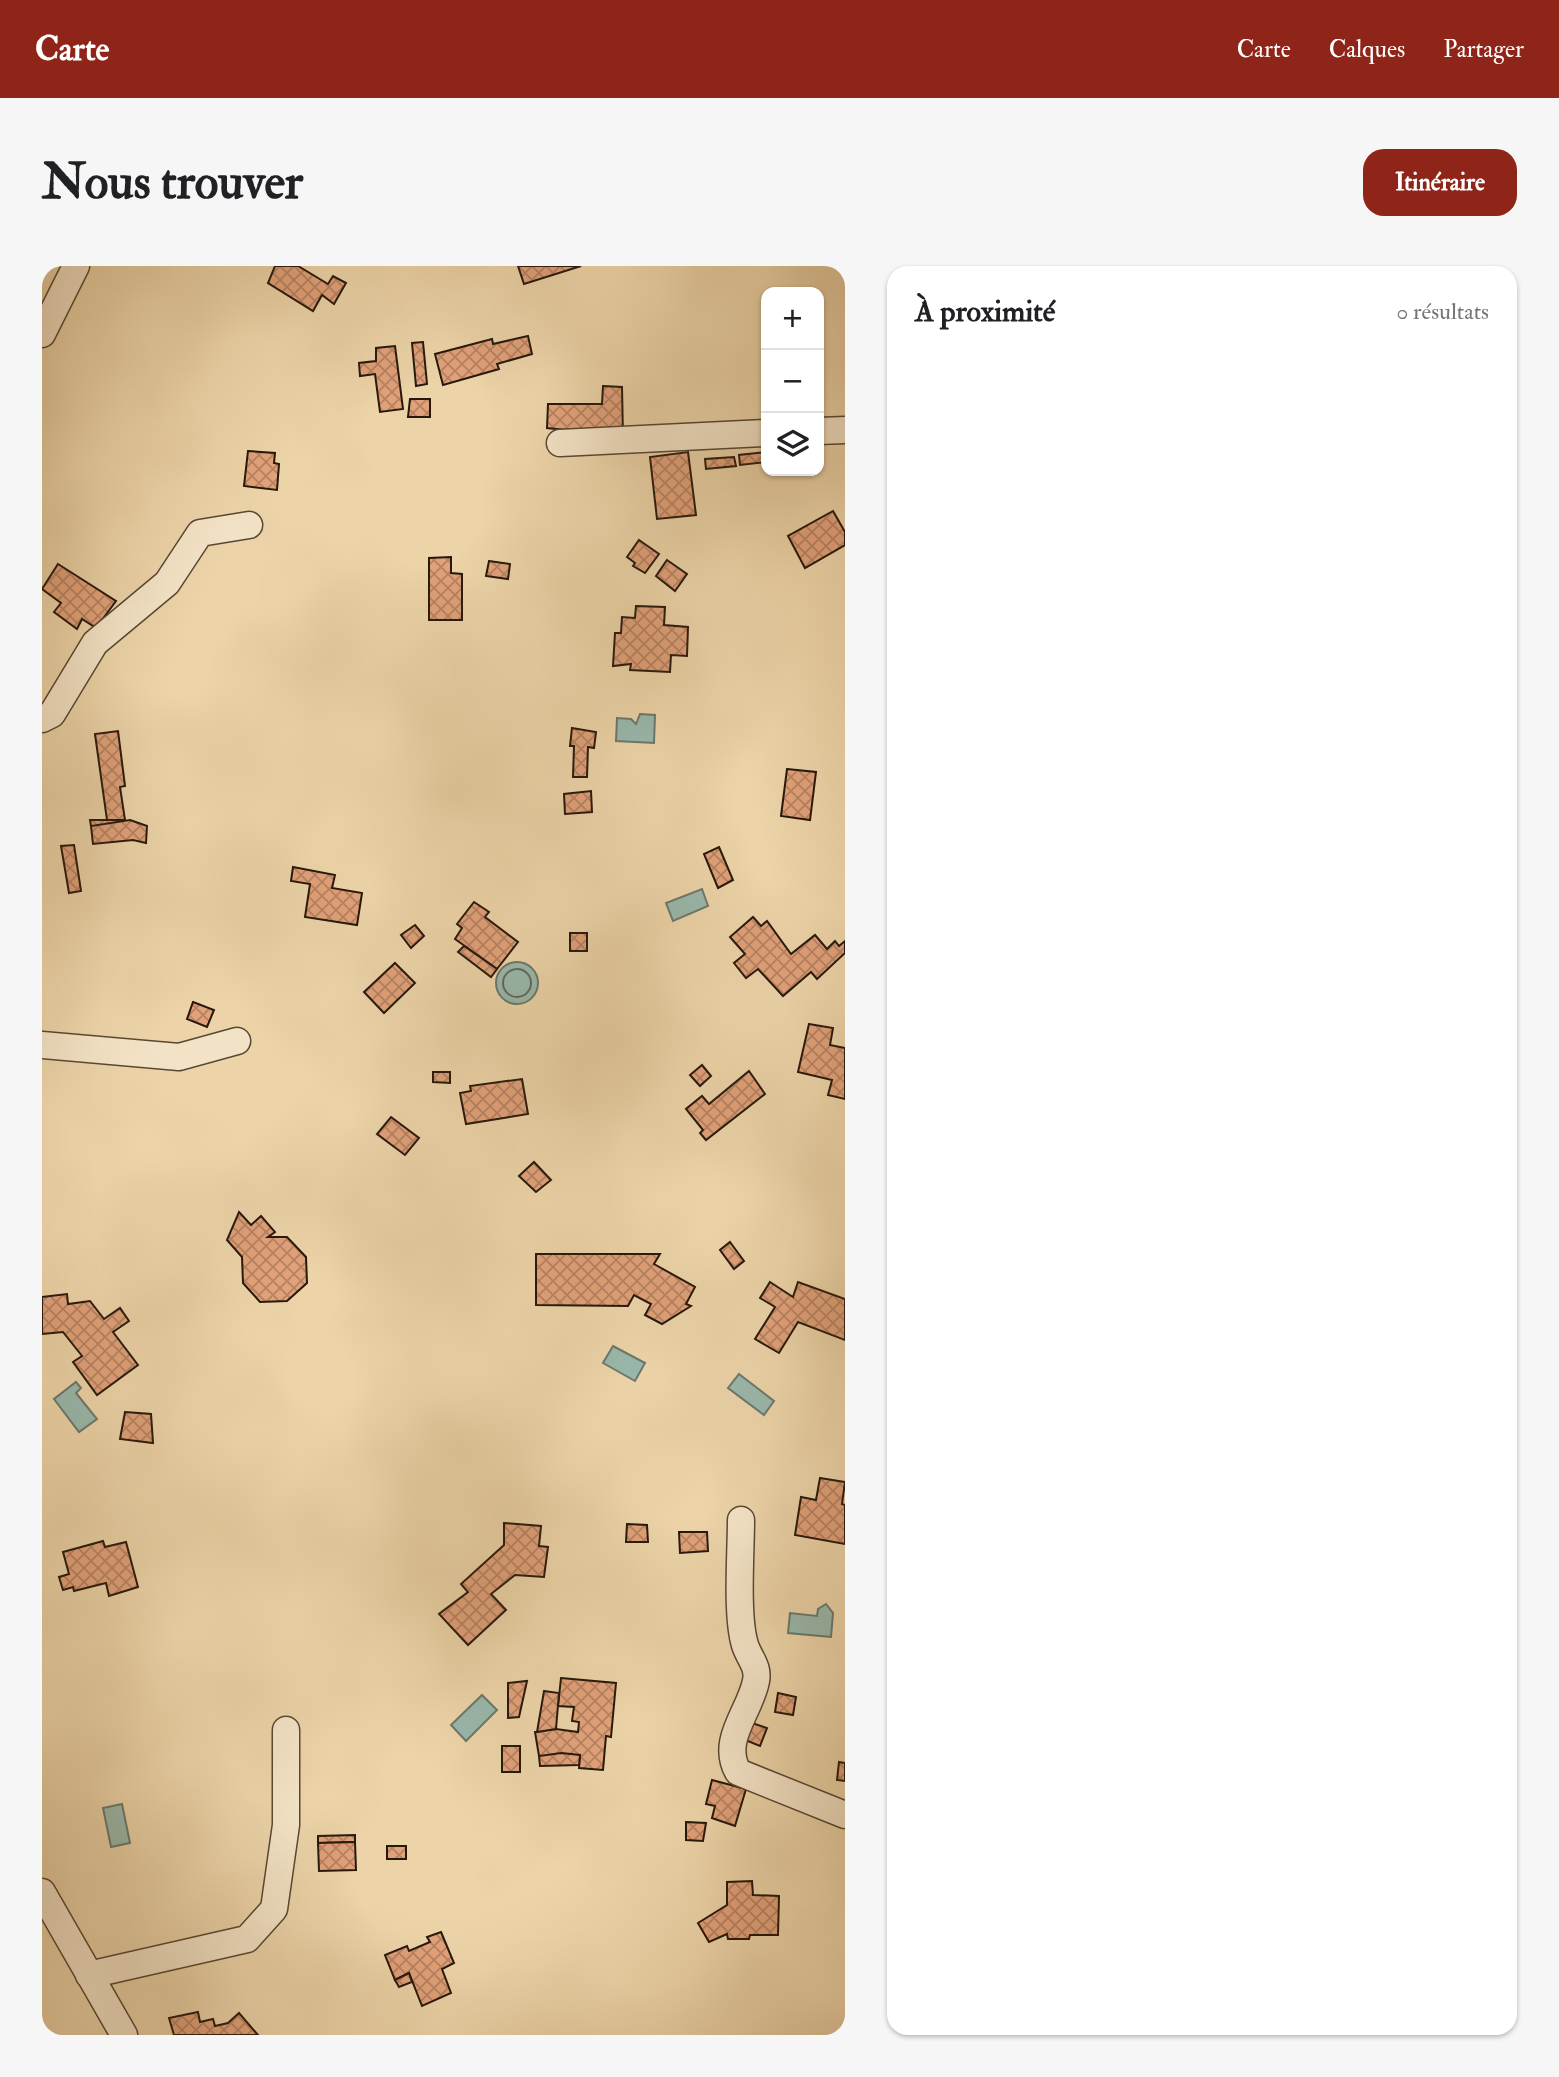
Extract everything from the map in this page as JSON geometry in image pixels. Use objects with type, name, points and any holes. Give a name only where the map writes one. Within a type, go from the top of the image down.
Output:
[{"type":"street","points":[[42,334],[76,266]]},
{"type":"street","points":[[824,431],[845,430]]},
{"type":"street","points":[[560,443],[761,433]]},
{"type":"street","points":[[42,719],[52,714],[95,643],[167,583],[200,533],[249,525]]},
{"type":"street","points":[[42,1045],[179,1057],[237,1041]]},
{"type":"street","points":[[741,1520],[742,1620],[746,1646],[755,1663],[757,1679],[732,1740],[732,1761],[738,1772],[845,1815]]},
{"type":"street","points":[[89,1975],[247,1938],[274,1909],[286,1825],[286,1730]]},
{"type":"street","points":[[42,1892],[124,2035]]},
{"type":"water","points":[[640,714],[655,715],[654,743],[616,741],[617,718],[631,719],[636,724]]},
{"type":"water","points":[[702,889],[708,906],[673,921],[666,903]]},
{"type":"water","points":[[517,962],[532,968],[538,983],[532,998],[517,1004],[502,998],[496,983],[502,968]]},
{"type":"water","points":[[613,1346],[645,1363],[635,1381],[603,1363]]},
{"type":"water","points":[[739,1374],[774,1401],[764,1415],[728,1388]]},
{"type":"water","points":[[76,1382],[81,1388],[76,1393],[97,1419],[79,1432],[54,1399]]},
{"type":"water","points":[[826,1604],[833,1613],[831,1637],[788,1633],[790,1613],[817,1616],[818,1609]]},
{"type":"water","points":[[482,1695],[497,1710],[466,1741],[451,1725]]},
{"type":"water","points":[[122,1804],[130,1843],[111,1847],[103,1808]]},
{"type":"building","points":[[275,266],[298,266],[328,284],[333,276],[346,283],[334,304],[322,295],[313,311],[268,283]]},
{"type":"building","points":[[518,266],[581,266],[524,284]]},
{"type":"building","points":[[528,336],[532,354],[497,364],[499,369],[443,385],[435,354],[492,339],[493,344]]},
{"type":"building","points":[[423,342],[427,384],[416,386],[412,343]]},
{"type":"building","points":[[395,346],[403,409],[380,412],[375,374],[360,376],[359,363],[376,361],[376,348]]},
{"type":"building","points":[[603,386],[622,387],[623,436],[547,428],[548,404],[602,404]]},
{"type":"building","points":[[410,399],[430,399],[430,417],[408,417]]},
{"type":"building","points":[[248,451],[275,453],[274,463],[279,464],[277,490],[244,486]]},
{"type":"building","points":[[688,452],[696,515],[657,519],[650,457]]},
{"type":"building","points":[[761,453],[761,463],[740,465],[739,455]]},
{"type":"building","points":[[734,457],[736,466],[706,469],[705,459]]},
{"type":"building","points":[[833,511],[845,532],[845,545],[805,568],[788,536]]},
{"type":"building","points":[[639,540],[659,554],[645,573],[633,566],[635,563],[627,557]]},
{"type":"building","points":[[451,557],[451,573],[462,574],[462,620],[429,620],[429,558]]},
{"type":"building","points":[[667,560],[687,574],[675,591],[656,576]]},
{"type":"building","points":[[489,561],[510,564],[508,579],[486,576]]},
{"type":"building","points":[[58,564],[116,601],[96,628],[82,619],[77,629],[54,612],[61,603],[42,589]]},
{"type":"building","points":[[636,606],[665,607],[664,625],[688,627],[687,656],[671,655],[670,672],[630,670],[631,664],[613,666],[615,633],[621,633],[622,617],[635,618]]},
{"type":"building","points":[[572,728],[596,732],[594,748],[588,747],[587,777],[573,777],[574,746],[570,746]]},
{"type":"building","points":[[118,731],[125,786],[120,787],[125,820],[107,820],[95,734]]},
{"type":"building","points":[[787,769],[816,772],[810,820],[781,816]]},
{"type":"building","points":[[591,791],[592,812],[565,814],[564,794]]},
{"type":"building","points":[[90,820],[125,821],[94,827],[91,826]]},
{"type":"building","points":[[130,820],[147,826],[146,843],[133,840],[93,844],[91,826]]},
{"type":"building","points":[[74,845],[81,891],[69,893],[61,846]]},
{"type":"building","points":[[719,847],[733,880],[718,888],[704,854]]},
{"type":"building","points":[[293,867],[335,875],[332,888],[362,893],[357,925],[305,917],[310,884],[291,881]]},
{"type":"building","points":[[474,902],[489,912],[485,917],[518,942],[497,969],[455,939],[462,928],[457,924]]},
{"type":"building","points":[[753,917],[761,926],[767,921],[791,954],[815,935],[827,949],[835,941],[839,946],[845,941],[845,953],[817,979],[811,972],[783,996],[758,969],[746,978],[734,963],[745,954],[730,937]]},
{"type":"building","points":[[415,925],[424,936],[411,948],[401,935]]},
{"type":"building","points":[[570,933],[587,933],[587,951],[570,951]]},
{"type":"building","points":[[464,946],[497,969],[491,977],[458,952]]},
{"type":"building","points":[[395,963],[415,983],[384,1013],[364,992]]},
{"type":"building","points":[[193,1002],[214,1010],[207,1027],[187,1019]]},
{"type":"building","points":[[809,1024],[833,1028],[830,1045],[845,1048],[845,1099],[828,1095],[832,1080],[798,1072]]},
{"type":"building","points":[[702,1065],[711,1076],[700,1086],[690,1075]]},
{"type":"building","points":[[749,1071],[765,1094],[706,1140],[700,1133],[703,1130],[686,1109],[702,1096],[709,1104]]},
{"type":"building","points":[[433,1072],[450,1072],[450,1083],[433,1082]]},
{"type":"building","points":[[522,1079],[528,1114],[466,1124],[460,1093],[471,1091],[470,1086]]},
{"type":"building","points":[[391,1117],[419,1138],[405,1155],[377,1134]]},
{"type":"building","points":[[534,1162],[551,1180],[536,1192],[519,1176]]},
{"type":"building","points":[[239,1212],[251,1225],[261,1216],[275,1232],[268,1237],[287,1237],[306,1257],[307,1283],[287,1301],[260,1302],[243,1283],[242,1257],[227,1240]]},
{"type":"building","points":[[730,1242],[744,1261],[734,1269],[720,1250]]},
{"type":"building","points":[[536,1254],[660,1254],[654,1264],[695,1287],[686,1304],[691,1306],[662,1324],[645,1315],[651,1304],[634,1295],[628,1306],[536,1305]]},
{"type":"building","points":[[770,1282],[793,1297],[798,1282],[845,1299],[845,1340],[798,1322],[779,1353],[755,1339],[775,1307],[760,1298]]},
{"type":"building","points":[[67,1294],[68,1304],[90,1301],[104,1319],[120,1308],[129,1321],[113,1332],[138,1365],[97,1395],[73,1362],[82,1356],[63,1332],[42,1334],[42,1297]]},
{"type":"building","points":[[125,1412],[151,1414],[153,1443],[120,1439]]},
{"type":"building","points":[[820,1478],[845,1482],[842,1504],[845,1505],[845,1544],[795,1535],[801,1497],[816,1500]]},
{"type":"building","points":[[504,1523],[541,1526],[539,1546],[548,1547],[544,1577],[515,1575],[491,1594],[506,1610],[468,1645],[439,1614],[468,1592],[461,1584],[504,1545]]},
{"type":"building","points":[[627,1524],[647,1525],[648,1542],[626,1542]]},
{"type":"building","points":[[679,1532],[707,1532],[708,1551],[680,1553]]},
{"type":"building","points":[[103,1541],[105,1547],[126,1542],[138,1587],[109,1596],[106,1583],[74,1591],[73,1587],[63,1590],[59,1577],[69,1574],[63,1552]]},
{"type":"building","points":[[561,1678],[616,1683],[611,1737],[606,1736],[603,1770],[579,1768],[580,1755],[539,1756],[535,1732],[556,1729],[578,1732],[579,1722],[572,1721],[574,1707],[558,1706]]},
{"type":"building","points":[[527,1681],[519,1717],[508,1718],[508,1683]]},
{"type":"building","points":[[544,1691],[559,1693],[556,1729],[537,1732]]},
{"type":"building","points":[[778,1693],[796,1697],[793,1715],[775,1712]]},
{"type":"building","points":[[752,1723],[767,1728],[760,1746],[745,1740]]},
{"type":"building","points":[[502,1746],[520,1746],[520,1772],[502,1772]]},
{"type":"building","points":[[561,1753],[580,1755],[579,1765],[540,1766],[539,1756]]},
{"type":"building","points":[[839,1762],[845,1763],[845,1781],[837,1780]]},
{"type":"building","points":[[712,1780],[746,1789],[735,1826],[712,1818],[715,1806],[706,1804]]},
{"type":"building","points":[[686,1822],[706,1823],[703,1841],[686,1840]]},
{"type":"building","points":[[355,1835],[355,1842],[318,1843],[318,1836]]},
{"type":"building","points":[[355,1842],[356,1870],[319,1871],[318,1843]]},
{"type":"building","points":[[387,1846],[406,1846],[406,1859],[387,1859]]},
{"type":"building","points":[[752,1881],[753,1895],[779,1896],[778,1935],[750,1935],[749,1939],[728,1939],[727,1934],[709,1942],[698,1923],[727,1905],[727,1882]]},
{"type":"building","points":[[441,1932],[454,1963],[442,1969],[451,1993],[422,2006],[409,1973],[395,1980],[385,1955],[407,1946],[409,1951],[430,1942],[427,1937]]},
{"type":"building","points":[[409,1973],[412,1982],[399,1987],[395,1980]]},
{"type":"building","points":[[198,2012],[200,2022],[213,2019],[215,2026],[228,2023],[239,2013],[258,2035],[174,2035],[169,2018]]}]
